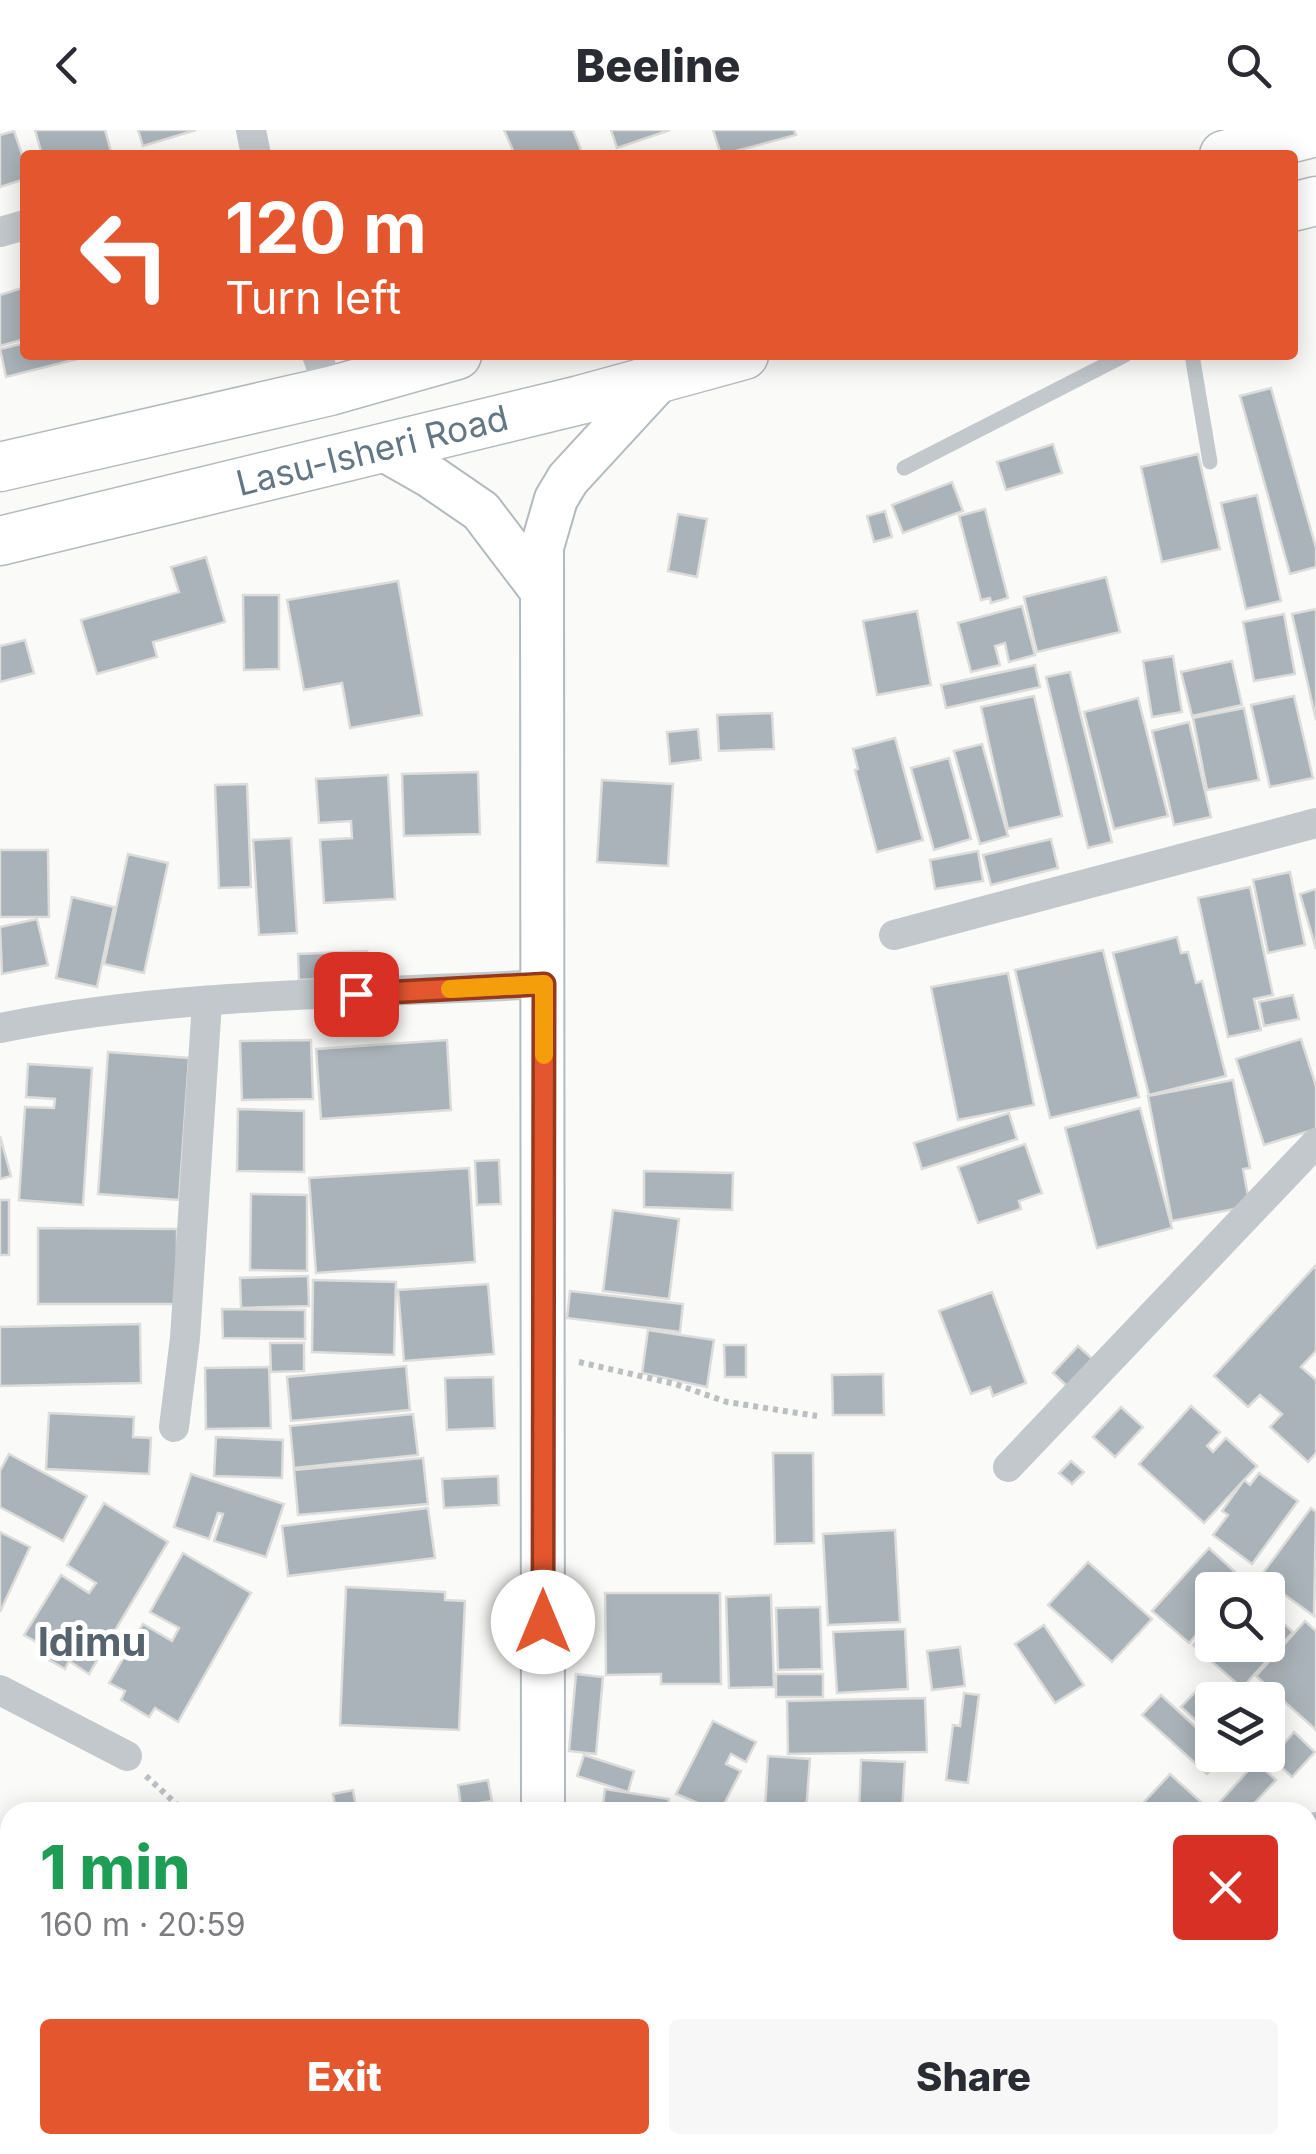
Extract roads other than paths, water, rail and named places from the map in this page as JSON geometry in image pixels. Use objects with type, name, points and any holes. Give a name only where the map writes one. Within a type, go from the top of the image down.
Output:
[{"type":"main road","points":[[1244,150],[1316,132]]},
{"type":"main road","name":"Lasu-Isheri Road","points":[[0,467],[324,373],[420,360]]},
{"type":"main road","name":"Lasu-Isheri Road","points":[[0,540],[726,360]]},
{"type":"street","points":[[543,1802],[542,547],[562,489],[661,378]]},
{"type":"street","points":[[379,447],[480,511],[541,590]]},
{"type":"street","points":[[894,935],[1316,822]]},
{"type":"street","points":[[0,1028],[42,1019],[206,1002],[544,984]]},
{"type":"street","points":[[174,1427],[185,1338],[206,1002]]},
{"type":"street","points":[[1008,1467],[1316,1143]]},
{"type":"street","points":[[0,1690],[126,1756]]},
{"type":"lane","points":[[904,468],[1115,360]]},
{"type":"lane","points":[[1193,360],[1210,462]]},
{"type":"district","name":"Idimu","points":[[92,1641]]}]
